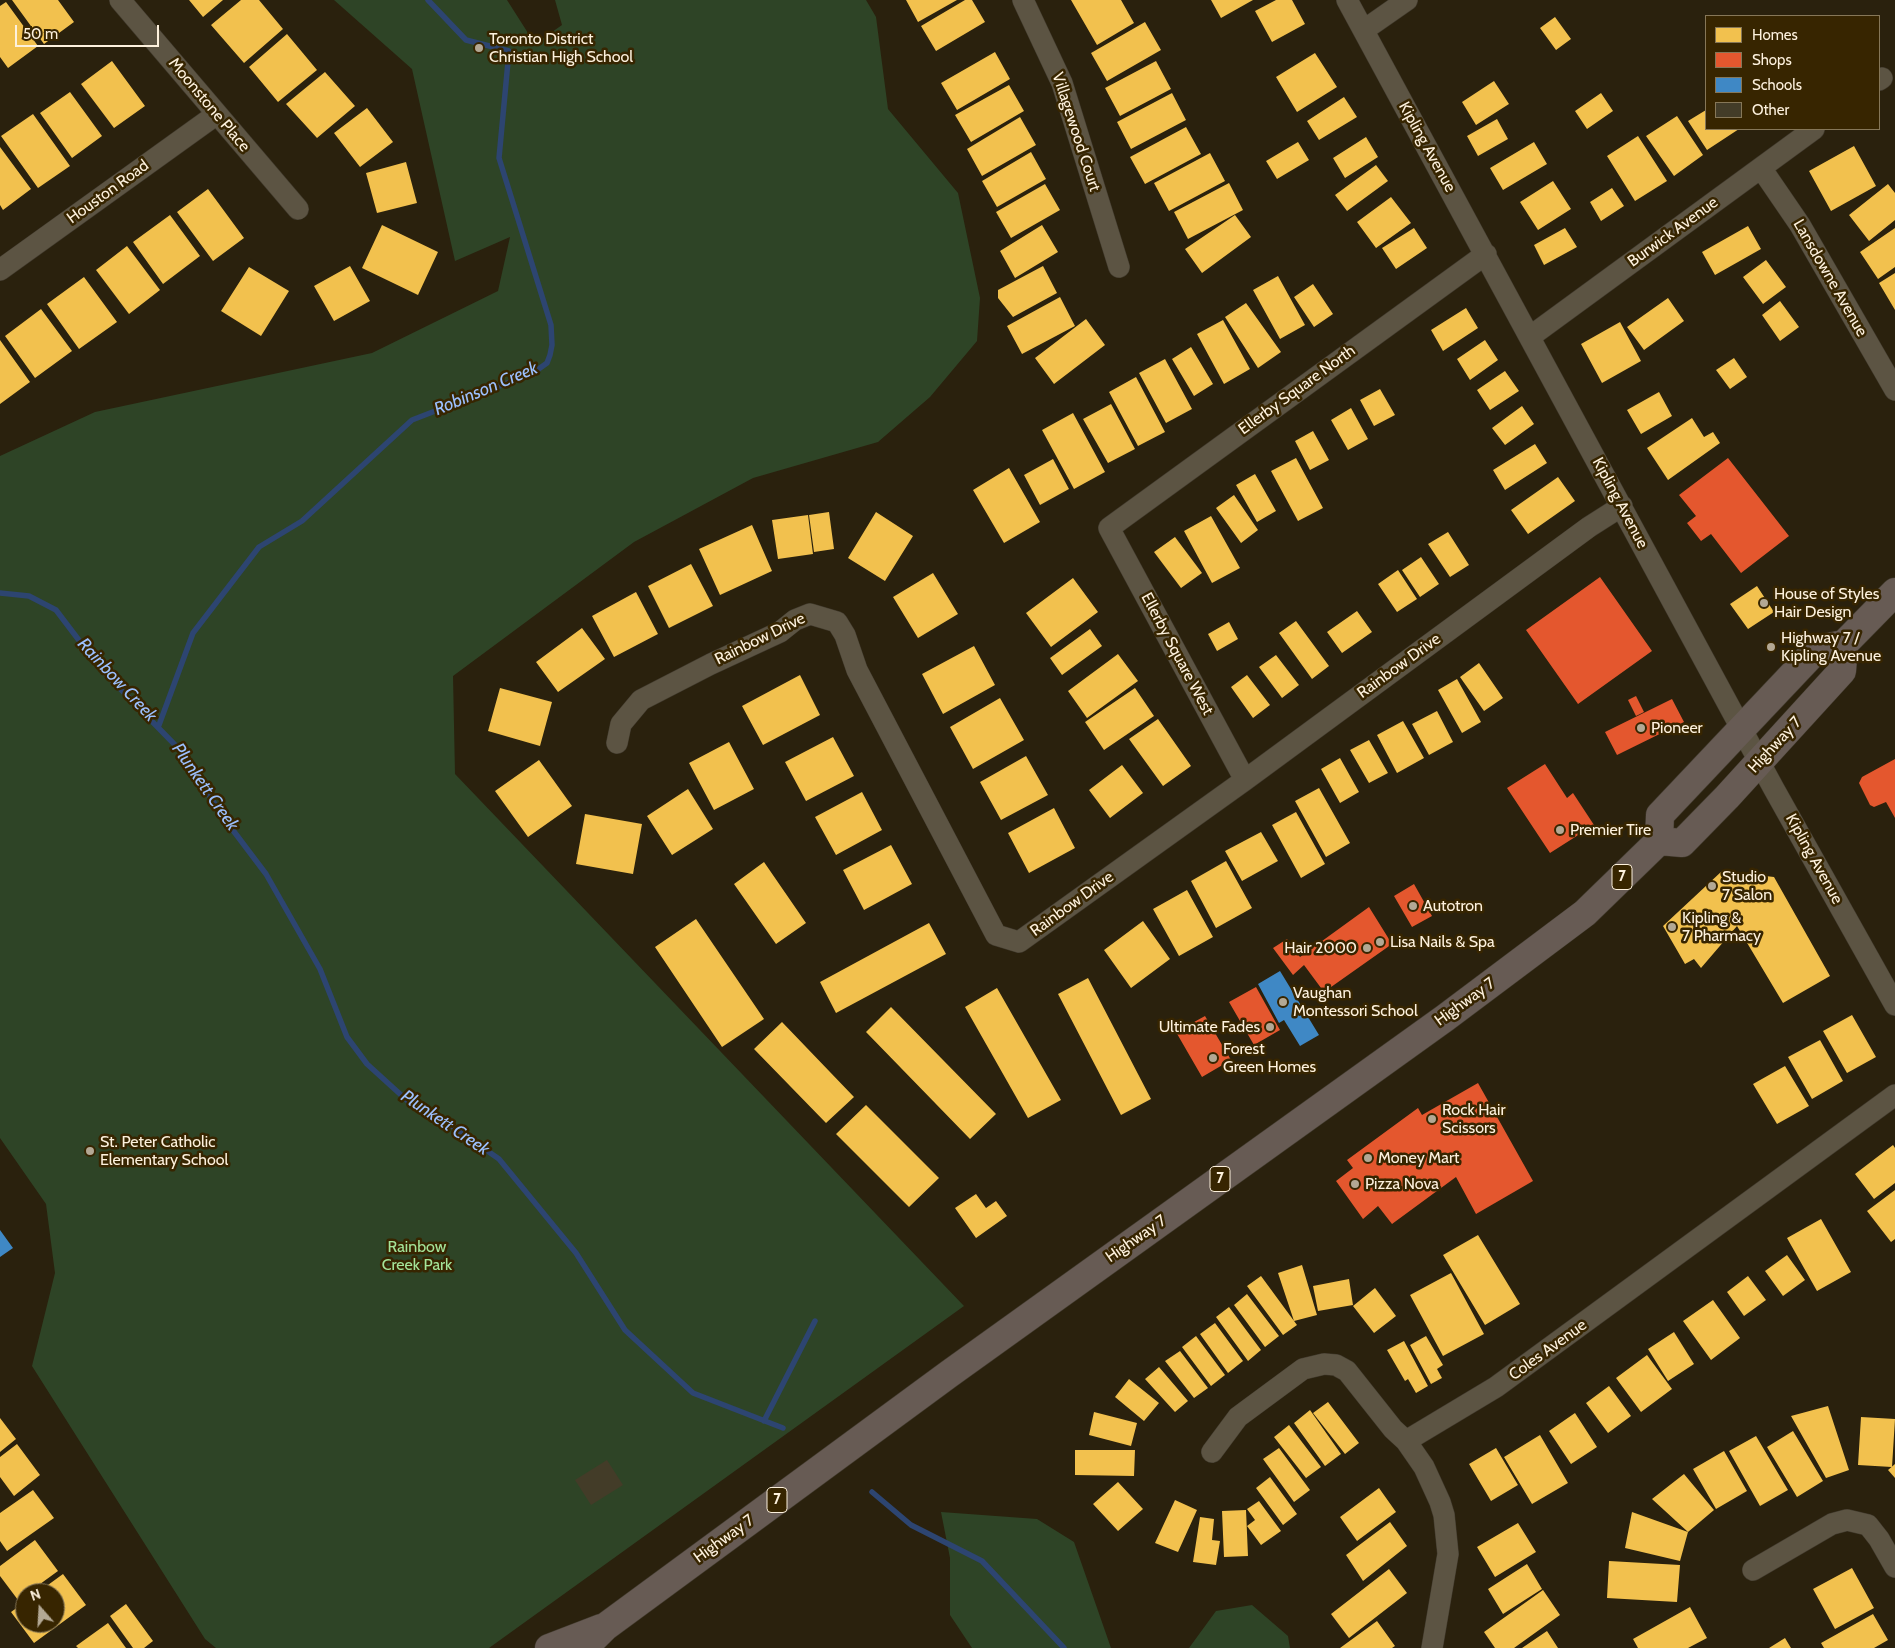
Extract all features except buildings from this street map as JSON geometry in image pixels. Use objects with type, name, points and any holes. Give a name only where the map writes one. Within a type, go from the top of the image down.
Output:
[{"type":"main road","points":[[1659,841],[1660,815],[1817,648],[1844,644],[1895,592]]},
{"type":"main road","name":"Highway 7","points":[[584,1648],[605,1627],[949,1374],[1360,1080],[1585,913],[1659,841],[1682,843],[1760,762],[1842,672],[1844,644]]},
{"type":"main road","name":"Highway 7","points":[[549,1648],[605,1627]]},
{"type":"street","name":"Moonstone Place","points":[[120,0],[298,209]]},
{"type":"street","name":"Villagewood Court","points":[[1023,0],[1062,83],[1119,267]]},
{"type":"street","name":"Kipling Avenue","points":[[1347,0],[1760,762],[1895,1005]]},
{"type":"street","points":[[1364,30],[1406,0]]},
{"type":"street","name":"Houston Road","points":[[0,270],[217,114]]},
{"type":"street","name":"Burwick Avenue","points":[[1530,336],[1813,130]]},
{"type":"street","name":"Lansdowne Avenue","points":[[1761,168],[1800,225],[1895,390]]},
{"type":"street","name":"Ellerby Square North","points":[[1109,528],[1486,254]]},
{"type":"street","name":"Rainbow Drive","points":[[618,743],[621,724],[640,700],[710,664],[780,632],[795,620],[810,614],[837,622],[845,635],[857,670],[996,935],[1019,942],[1244,780],[1543,560],[1622,506]]},
{"type":"street","name":"Ellerby Square West","points":[[1109,528],[1244,780]]},
{"type":"street","name":"Coles Avenue","points":[[1406,1441],[1496,1387],[1895,1095]]},
{"type":"street","points":[[1212,1452],[1238,1417],[1303,1369],[1324,1364],[1336,1365],[1347,1371],[1393,1429],[1406,1441],[1435,1487],[1444,1516],[1448,1554],[1432,1648]]},
{"type":"street","points":[[1753,1570],[1832,1524],[1847,1520],[1868,1525],[1879,1539],[1895,1567]]},
{"type":"green space","name":"Rainbow Creek Park","points":[[334,0],[507,0],[535,44],[562,25],[555,0],[866,0],[876,17],[888,109],[958,193],[980,298],[977,341],[930,397],[878,442],[753,478],[634,542],[453,676],[455,774],[964,1306],[489,1648],[216,1648],[205,1639],[32,1366],[55,1273],[46,1204],[0,1138],[0,456],[95,412],[372,353],[498,291],[510,237],[455,261],[412,69]]},
{"type":"green space","points":[[941,1512],[1037,1519],[1074,1542],[1111,1648],[972,1648],[950,1615],[950,1558]]},
{"type":"green space","points":[[1252,1605],[1288,1636],[1290,1648],[1189,1648],[1216,1611]]},
{"type":"waterway","name":"Robinson Creek","points":[[159,725],[193,633],[259,547],[302,521],[412,420],[533,373],[547,363],[550,355],[552,345],[551,325],[499,158],[509,51],[466,40],[428,0]]},
{"type":"waterway","name":"Plunkett Creek","points":[[0,593],[29,596],[56,610],[100,668],[179,749],[226,821],[266,874],[320,969],[347,1037],[367,1064],[411,1104],[436,1115],[499,1159],[576,1253],[625,1330],[693,1393],[783,1428]]},
{"type":"waterway","points":[[764,1421],[815,1321]]},
{"type":"waterway","name":"Plunkett Creek","points":[[872,1492],[911,1525],[982,1561],[1064,1648]]},
{"type":"place","name":"Toronto District Christian High School","points":[[479,48]]},
{"type":"place","name":"House of Styles Hair Design","points":[[1764,603]]},
{"type":"place","name":"Highway 7 / Kipling Avenue","points":[[1771,647]]},
{"type":"place","name":"Pioneer","points":[[1641,728]]},
{"type":"place","name":"Premier Tire","points":[[1560,830]]},
{"type":"place","name":"Studio 7 Salon","points":[[1712,886]]},
{"type":"place","name":"Autotron","points":[[1413,906]]},
{"type":"place","name":"Kipling & 7 Pharmacy","points":[[1672,927]]},
{"type":"place","name":"Lisa Nails & Spa","points":[[1380,942]]},
{"type":"place","name":"Hair 2000","points":[[1367,948]]},
{"type":"place","name":"Vaughan Montessori School","points":[[1283,1002]]},
{"type":"place","name":"Ultimate Fades","points":[[1270,1027]]},
{"type":"place","name":"Forest Green Homes","points":[[1213,1058]]},
{"type":"place","name":"Rock Hair Scissors","points":[[1432,1119]]},
{"type":"place","name":"St. Peter Catholic Elementary School","points":[[90,1151]]},
{"type":"place","name":"Money Mart","points":[[1368,1158]]},
{"type":"place","name":"Pizza Nova","points":[[1355,1184]]},
{"type":"water label","name":"Rainbow Creek","points":[[117,680]]}]
